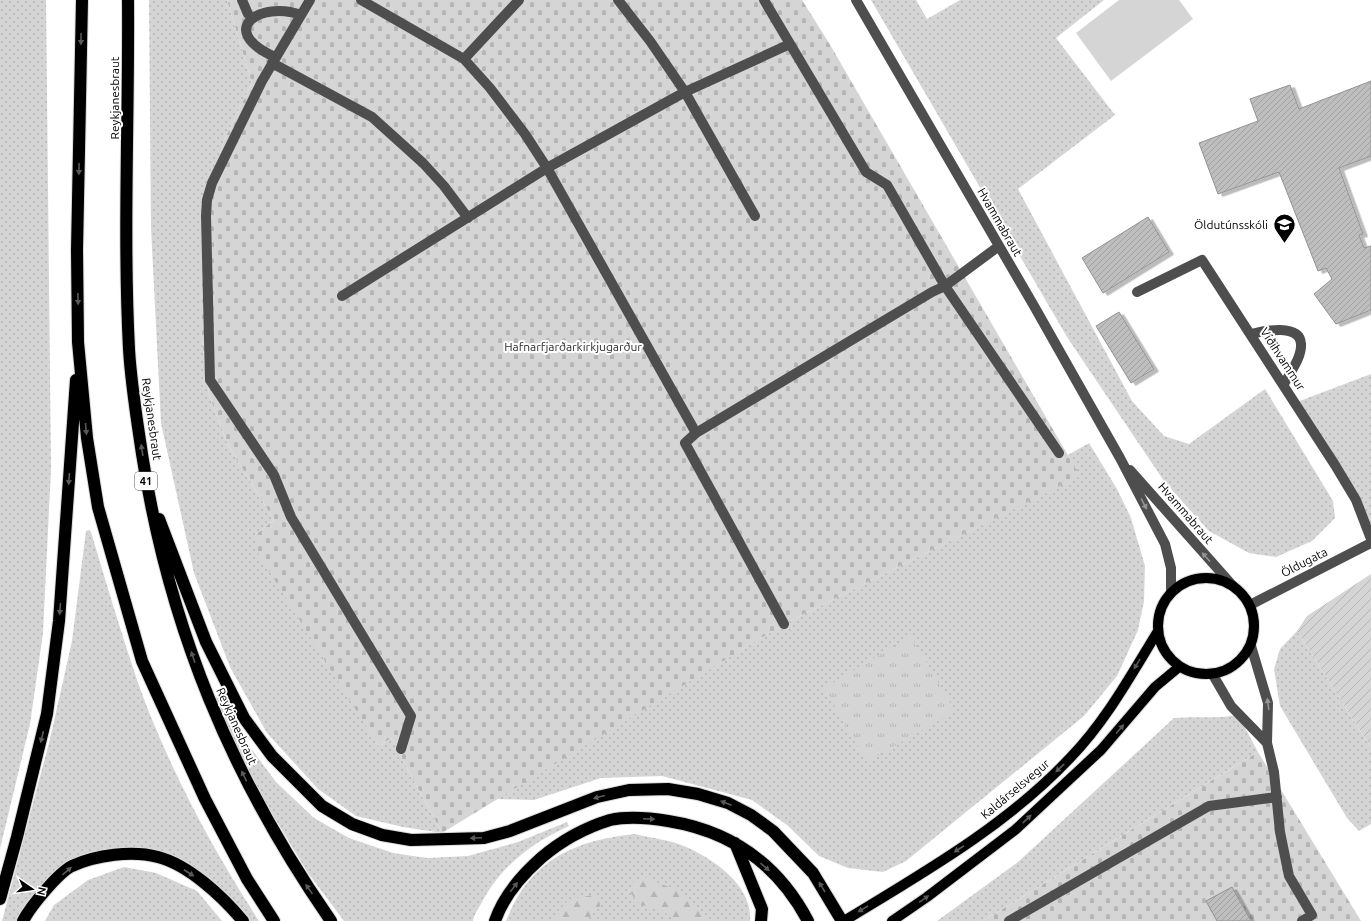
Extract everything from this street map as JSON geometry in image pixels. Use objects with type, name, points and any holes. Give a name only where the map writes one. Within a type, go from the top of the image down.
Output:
[{"type":"highway","points":[[0,899],[17,837],[47,714],[60,621],[78,342],[77,250],[82,0]]},
{"type":"highway","name":"Reykjanesbraut","points":[[128,0],[127,275],[129,351],[148,489],[163,561],[179,617],[201,682],[229,746],[264,815],[301,877],[331,921]]},
{"type":"highway","points":[[78,342],[87,438],[98,507],[142,661],[205,799],[247,879],[274,921]]},
{"type":"highway","points":[[148,489],[206,642],[244,718],[272,756],[322,806],[352,824],[382,835],[411,840],[484,838],[510,831],[590,800],[629,790],[668,789],[698,794],[728,803],[751,815],[773,831],[813,872],[843,921]]},
{"type":"highway","points":[[495,921],[513,888],[532,866],[549,851],[581,830],[612,820],[651,818],[684,824],[710,831],[735,842],[784,883],[808,921]]},
{"type":"highway","points":[[735,842],[762,910],[761,921]]},
{"type":"highway","points":[[23,921],[39,896],[70,867],[97,858],[132,853],[159,857],[188,871],[225,900],[242,921]]},
{"type":"main road","points":[[1208,578],[1221,580],[1232,586],[1242,594],[1250,604],[1254,618],[1254,632],[1251,646],[1243,658],[1230,669],[1213,674],[1195,674],[1179,667],[1164,651],[1158,631],[1158,617],[1163,604],[1171,593],[1182,584],[1195,579],[1208,578]]},
{"type":"main road","name":"Kaldárselsvegur","points":[[843,921],[900,888],[969,843],[1030,796],[1070,759],[1092,734],[1121,692],[1158,631]]},
{"type":"main road","points":[[892,921],[927,897],[1015,830],[1101,750],[1155,687],[1179,667]]},
{"type":"street","points":[[242,0],[251,10],[246,23],[247,32],[251,41],[262,52],[372,117],[423,163],[444,186],[468,218]]},
{"type":"street","points":[[310,0],[274,60],[221,160],[207,200],[206,258],[210,380],[274,475],[291,517],[411,716],[401,749]]},
{"type":"street","points":[[361,0],[464,60],[490,88],[525,134],[547,168],[696,433]]},
{"type":"street","points":[[464,60],[519,0]]},
{"type":"street","points":[[618,0],[650,41],[685,92],[755,216]]},
{"type":"street","points":[[764,0],[866,172],[887,185],[945,286],[1059,453]]},
{"type":"street","name":"Hvammabraut","points":[[856,0],[1120,458],[1165,544],[1171,568],[1171,593]]},
{"type":"street","points":[[275,1],[289,5],[301,15]]},
{"type":"street","points":[[342,296],[547,168],[685,92],[790,44]]},
{"type":"street","points":[[784,624],[685,443],[696,433],[925,296],[945,286],[998,246]]},
{"type":"street","name":"Víðihvammur","points":[[1137,292],[1202,260],[1284,384],[1356,500],[1371,539]]},
{"type":"street","points":[[1251,334],[1279,329],[1300,338],[1302,345],[1298,358],[1284,384]]},
{"type":"street","name":"Hvammabraut","points":[[1120,458],[1232,586]]},
{"type":"street","name":"Öldugata","points":[[1250,604],[1371,543]]},
{"type":"street","points":[[1251,646],[1268,703],[1267,743],[1274,772],[1280,832],[1289,876],[1312,915],[1302,921]]},
{"type":"street","points":[[1213,674],[1231,706],[1267,743]]},
{"type":"street","points":[[1009,921],[1209,806],[1277,797]]},
{"type":"green space","points":[[0,0],[46,0],[51,469],[43,633],[30,724],[0,849]]},
{"type":"green space","points":[[149,0],[227,0],[252,83],[224,140],[201,221],[201,332],[209,395],[228,445],[274,520],[255,535],[379,747],[391,738],[442,833],[403,827],[356,816],[318,789],[267,733],[230,667],[194,573],[161,423],[151,228]]},
{"type":"green space","name":"Hafnarfjarðarkirkjugarður","points":[[227,0],[802,0],[829,43],[1080,476],[784,624],[442,833],[391,738],[379,747],[257,552],[255,535],[274,520],[228,445],[209,395],[201,332],[201,221],[224,140],[252,83]]},
{"type":"green space","points":[[871,0],[916,0],[927,19],[960,0],[1104,0],[1056,38],[1115,115],[1018,189],[1132,401],[1164,436],[1189,444],[1265,389],[1333,501],[1335,518],[1312,541],[1276,557],[1249,553],[1209,531],[1164,481],[1067,337]]},
{"type":"green space","points":[[1119,0],[1179,0],[1193,19],[1111,81],[1076,33]]},
{"type":"green space","points":[[1371,374],[1371,525],[1297,402]]},
{"type":"green space","points":[[1089,443],[1117,489],[1131,518],[1145,566],[1144,601],[1138,630],[1117,676],[1084,716],[906,861],[883,872],[848,868],[819,856],[787,825],[752,800],[662,776],[601,778],[534,800],[495,799],[784,624],[1079,476],[1068,455]]},
{"type":"green space","points":[[89,530],[91,532],[138,683],[163,745],[208,835],[241,893],[259,921],[248,921],[227,896],[189,865],[165,853],[137,847],[110,849],[75,860],[18,921],[2,921],[50,739],[72,641],[86,531]]},
{"type":"green space","points":[[1371,574],[1371,748],[1297,631],[1307,616]]},
{"type":"green space","points":[[1297,631],[1371,748],[1371,824],[1359,831],[1347,818],[1280,706],[1274,669],[1280,649]]},
{"type":"green space","points":[[911,636],[955,711],[867,762],[824,688]]},
{"type":"green space","points":[[217,696],[221,697],[244,739],[276,782],[314,818],[349,838],[393,853],[427,858],[468,856],[518,842],[567,822],[569,826],[543,840],[519,856],[508,866],[490,889],[475,913],[473,921],[344,921],[308,873],[259,792],[214,700]]},
{"type":"green space","points":[[1238,715],[1258,752],[983,921],[937,921],[1018,862],[1174,718],[1222,717]]},
{"type":"green space","points":[[1258,752],[1361,921],[983,921]]},
{"type":"green space","points":[[635,834],[680,845],[697,852],[719,866],[730,875],[745,896],[749,908],[750,921],[506,921],[516,900],[527,883],[556,857],[573,848],[592,842]]},
{"type":"green space","points":[[124,867],[156,873],[197,891],[222,921],[45,921],[54,905],[88,880]]},
{"type":"green space","points":[[644,877],[674,889],[708,917],[709,921],[675,921],[664,912],[639,904],[630,892],[634,881]]},
{"type":"green space","points":[[592,895],[599,899],[600,906],[586,921],[550,921],[568,900]]},
{"type":"building","name":"Öldutúnsskóli","points":[[1371,81],[1371,156],[1339,168],[1363,234],[1359,235],[1364,248],[1371,246],[1371,310],[1336,324],[1314,294],[1332,279],[1326,268],[1318,271],[1279,172],[1218,194],[1199,143],[1258,121],[1250,99],[1290,85],[1299,109]]},
{"type":"building","points":[[1148,217],[1169,252],[1103,293],[1082,258]]},
{"type":"building","points":[[1119,312],[1154,369],[1131,383],[1096,326]]},
{"type":"building","points":[[1232,887],[1251,921],[1217,921],[1206,901]]},
{"type":"place","name":"Öldutúnsskóli","points":[[1284,244]]}]
